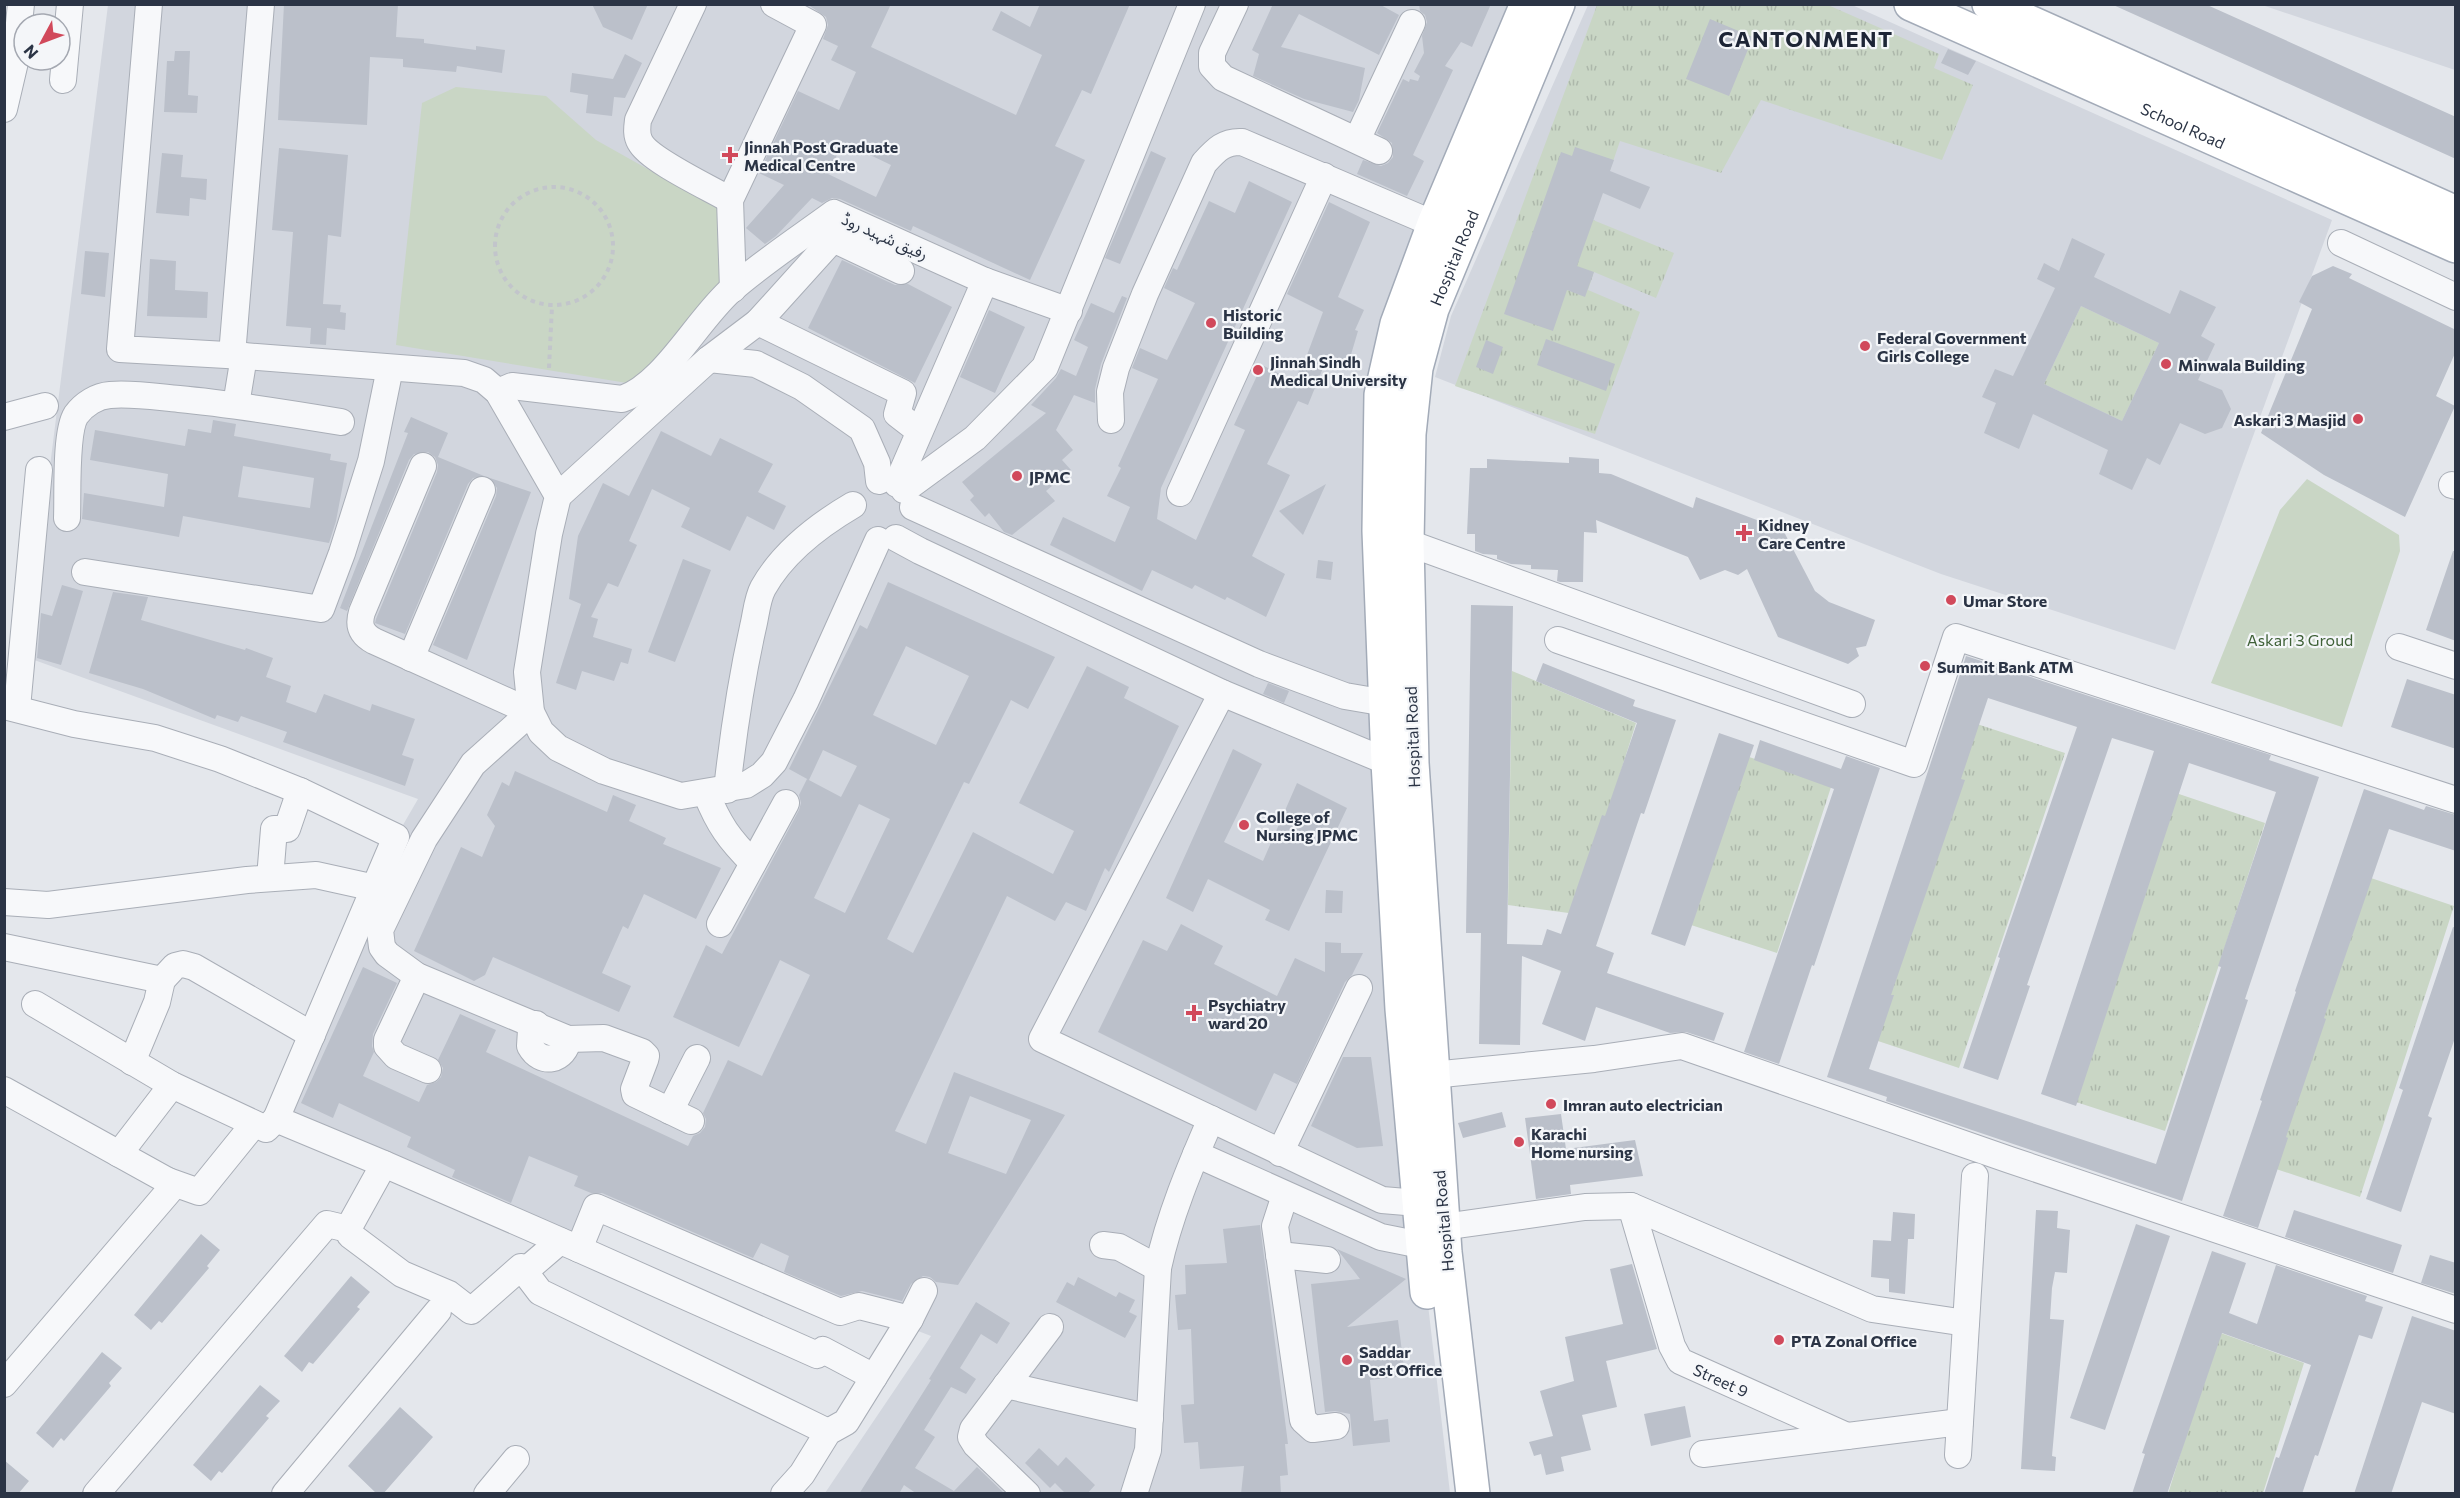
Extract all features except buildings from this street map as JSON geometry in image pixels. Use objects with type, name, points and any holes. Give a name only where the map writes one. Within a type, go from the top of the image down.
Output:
[{"type":"main road","name":"Hospital Road","points":[[1450,1494],[1432,1236],[1432,1075],[1412,763],[1381,395],[1397,324],[1434,224],[1527,4]]},
{"type":"main road","name":"Hospital Road","points":[[1473,1494],[1432,1236],[1418,1203],[1402,1009],[1388,762],[1386,703],[1393,537],[1409,434],[1416,368],[1432,309],[1558,4]]},
{"type":"main road","name":"School Road","points":[[1911,4],[2346,181],[2456,213]]},
{"type":"main road","name":"School Road","points":[[1989,4],[2346,181],[2456,246]]},
{"type":"street","points":[[4,109],[15,62],[21,4]]},
{"type":"street","points":[[63,80],[70,4]]},
{"type":"street","points":[[149,4],[120,349],[238,355],[464,373],[484,380],[498,392],[558,496]]},
{"type":"street","points":[[236,405],[261,4]]},
{"type":"street","points":[[693,4],[638,120],[636,132],[639,141],[654,156],[730,200]]},
{"type":"street","points":[[498,392],[512,386],[622,399],[633,395],[647,385],[664,367],[733,289],[730,200],[813,25],[774,4]]},
{"type":"street","points":[[898,490],[975,438],[1045,367],[1192,4]]},
{"type":"street","points":[[1235,4],[1212,53],[1212,66],[1217,72],[1223,78],[1368,146],[1412,23]]},
{"type":"street","points":[[1111,420],[1110,392],[1116,368],[1144,294],[1204,163],[1216,150],[1229,142],[1242,142],[1434,224]]},
{"type":"street","points":[[1180,492],[1324,176]]},
{"type":"street","name":"رفیق شہید روڈ","points":[[733,289],[834,213],[986,281],[1069,311]]},
{"type":"street","points":[[709,359],[756,364],[802,387],[862,429],[877,463],[898,490],[909,525],[887,539],[774,762],[762,775],[746,785],[681,796],[604,771],[558,748],[542,732],[531,712],[527,672],[549,534],[558,496],[709,359],[758,322],[833,239],[901,271]]},
{"type":"street","points":[[2341,243],[2456,297]]},
{"type":"street","points":[[898,490],[919,431],[986,281]]},
{"type":"street","points":[[758,322],[903,393],[897,414],[919,431]]},
{"type":"street","points":[[85,572],[321,609],[342,553],[371,461],[390,368]]},
{"type":"street","points":[[67,518],[71,432],[75,417],[95,398],[110,394],[236,405],[341,423]]},
{"type":"street","points":[[4,417],[45,406]]},
{"type":"street","points":[[423,466],[360,621],[366,637],[531,712]]},
{"type":"street","points":[[4,1090],[168,1181],[199,1192],[265,1121],[312,1035],[396,837],[300,791],[220,759],[155,738],[74,724],[11,707],[39,470]]},
{"type":"street","points":[[753,864],[732,842],[717,820],[717,791],[734,724],[762,590],[780,563],[808,536],[830,519],[853,506],[862,489],[898,490],[1222,648],[1345,696],[1386,703]]},
{"type":"street","points":[[411,658],[482,490]]},
{"type":"street","points":[[853,506],[856,524],[869,537],[887,539],[920,551],[1223,693],[1388,762]]},
{"type":"street","points":[[1393,537],[1852,704]]},
{"type":"street","points":[[1558,640],[1914,764],[1956,637],[2456,800]]},
{"type":"street","points":[[2399,647],[2456,666]]},
{"type":"street","points":[[1222,648],[1223,693]]},
{"type":"street","points":[[1259,664],[1223,693],[1042,1039],[1382,1200],[1418,1203]]},
{"type":"street","points":[[531,712],[473,764],[424,839],[380,930],[379,938],[387,954],[417,976],[537,1024],[568,1039],[604,1038],[642,1052],[646,1056],[634,1089],[635,1094],[681,1116],[697,1058]]},
{"type":"street","points":[[270,878],[274,829],[286,829],[300,791]]},
{"type":"street","points":[[720,924],[786,803]]},
{"type":"street","points":[[4,902],[48,905],[270,878],[316,875],[375,888]]},
{"type":"street","points":[[4,947],[162,980]]},
{"type":"street","points":[[132,1062],[157,1002],[162,980],[175,966],[183,964],[194,967],[312,1035]]},
{"type":"street","points":[[417,976],[387,1040],[387,1046],[396,1056],[428,1070]]},
{"type":"street","points":[[1280,1152],[1359,988]]},
{"type":"street","points":[[35,1004],[172,1085],[384,1164],[817,1355],[823,1350],[874,1377]]},
{"type":"street","points":[[1432,1075],[1594,1059],[1682,1046],[2032,1168],[2456,1310]]},
{"type":"street","points":[[119,1154],[172,1085]]},
{"type":"street","points":[[1140,1491],[1148,1450],[1158,1268],[1163,1244],[1211,1119]]},
{"type":"street","points":[[1196,1154],[1382,1238],[1432,1236],[1585,1207],[1631,1206],[1872,1309],[1966,1323]]},
{"type":"street","points":[[96,1494],[338,1226],[384,1164]]},
{"type":"street","points":[[1958,1455],[1976,1176]]},
{"type":"street","points":[[4,1384],[170,1190],[168,1181]]},
{"type":"street","points":[[1285,1196],[1275,1220],[1303,1420],[1313,1429],[1336,1426]]},
{"type":"street","points":[[525,1271],[570,1245],[596,1206],[840,1312],[859,1306],[910,1319]]},
{"type":"street","name":"Street 9","points":[[1631,1206],[1672,1346],[1680,1360],[1848,1436]]},
{"type":"street","points":[[338,1226],[402,1274],[449,1294],[471,1311],[521,1267],[540,1292],[828,1432]]},
{"type":"street","points":[[1103,1245],[1119,1247],[1158,1268]]},
{"type":"street","points":[[1279,1255],[1327,1260]]},
{"type":"street","points":[[784,1494],[802,1474],[828,1432],[846,1422],[910,1319],[924,1291]]},
{"type":"street","points":[[285,1494],[438,1311]]},
{"type":"street","points":[[1027,1494],[976,1445],[971,1437],[973,1429],[1050,1327]]},
{"type":"street","points":[[1006,1385],[1150,1418]]},
{"type":"street","points":[[1703,1454],[1960,1422]]},
{"type":"street","points":[[487,1494],[516,1459]]},
{"type":"path","points":[[543,188],[570,189],[593,202],[608,223],[614,249],[607,274],[599,285],[578,301],[552,306],[527,299],[516,291],[500,270],[495,244],[502,219],[519,199],[543,188]]},
{"type":"path","points":[[548,390],[552,306]]},
{"type":"shaded area","points":[[108,5],[1512,5],[1397,324],[1421,1245],[1450,1493],[825,1493],[931,1336],[596,1207],[579,1249],[276,1119],[396,837],[418,799],[26,657]]},
{"type":"shaded area","name":"Federal Government Girls College","points":[[1588,5],[1852,5],[2332,220],[2175,650],[1941,574],[1435,377],[1451,316]]},
{"type":"shaded area","points":[[2262,5],[2455,5],[2455,70]]},
{"type":"green space","points":[[1597,5],[1828,5],[1939,54],[1934,68],[1973,85],[1942,160],[1761,100],[1721,173],[1620,141],[1593,220],[1674,253],[1656,298],[1594,272],[1588,290],[1640,312],[1595,434],[1455,386]]},
{"type":"green space","points":[[456,87],[546,96],[596,140],[717,208],[725,277],[633,384],[396,345],[422,103]]},
{"type":"green space","points":[[2081,306],[2159,343],[2122,421],[2044,384]]},
{"type":"green space","name":"Askari 3 Groud","points":[[2307,479],[2399,535],[2400,551],[2342,727],[2211,683],[2280,510]]},
{"type":"green space","points":[[1512,671],[1636,723],[1576,914],[1508,905]]},
{"type":"green space","points":[[1977,724],[2065,753],[1959,1068],[1872,1039]]},
{"type":"green space","points":[[1746,756],[1832,784],[1777,953],[1691,925]]},
{"type":"green space","points":[[2176,793],[2265,823],[2165,1131],[2076,1102]]},
{"type":"green space","points":[[2365,876],[2454,906],[2360,1197],[2270,1167]]},
{"type":"green space","points":[[2218,1332],[2304,1363],[2263,1493],[2168,1494]]},
{"type":"place","name":"Jinnah Post Graduate Medical Centre","points":[[730,155]]},
{"type":"place","name":"Historic Building","points":[[1211,323]]},
{"type":"place","name":"Federal Government Girls College","points":[[1865,346]]},
{"type":"place","name":"Minwala Building","points":[[2166,364]]},
{"type":"place","name":"Jinnah Sindh Medical University","points":[[1258,370]]},
{"type":"place","name":"Askari 3 Masjid","points":[[2358,419]]},
{"type":"place","name":"JPMC","points":[[1017,476]]},
{"type":"place","name":"Kidney Care Centre","points":[[1744,533]]},
{"type":"place","name":"Umar Store","points":[[1951,600]]},
{"type":"place","name":"Summit Bank ATM","points":[[1925,666]]},
{"type":"place","name":"College of Nursing JPMC","points":[[1244,825]]},
{"type":"place","name":"Psychiatry ward 20","points":[[1194,1013]]},
{"type":"place","name":"Imran auto electrician","points":[[1551,1104]]},
{"type":"place","name":"Karachi Home nursing","points":[[1519,1142]]},
{"type":"place","name":"PTA Zonal Office","points":[[1779,1340]]},
{"type":"place","name":"Saddar Post Office","points":[[1347,1360]]},
{"type":"district","name":"CANTONMENT","points":[[1806,38]]}]
